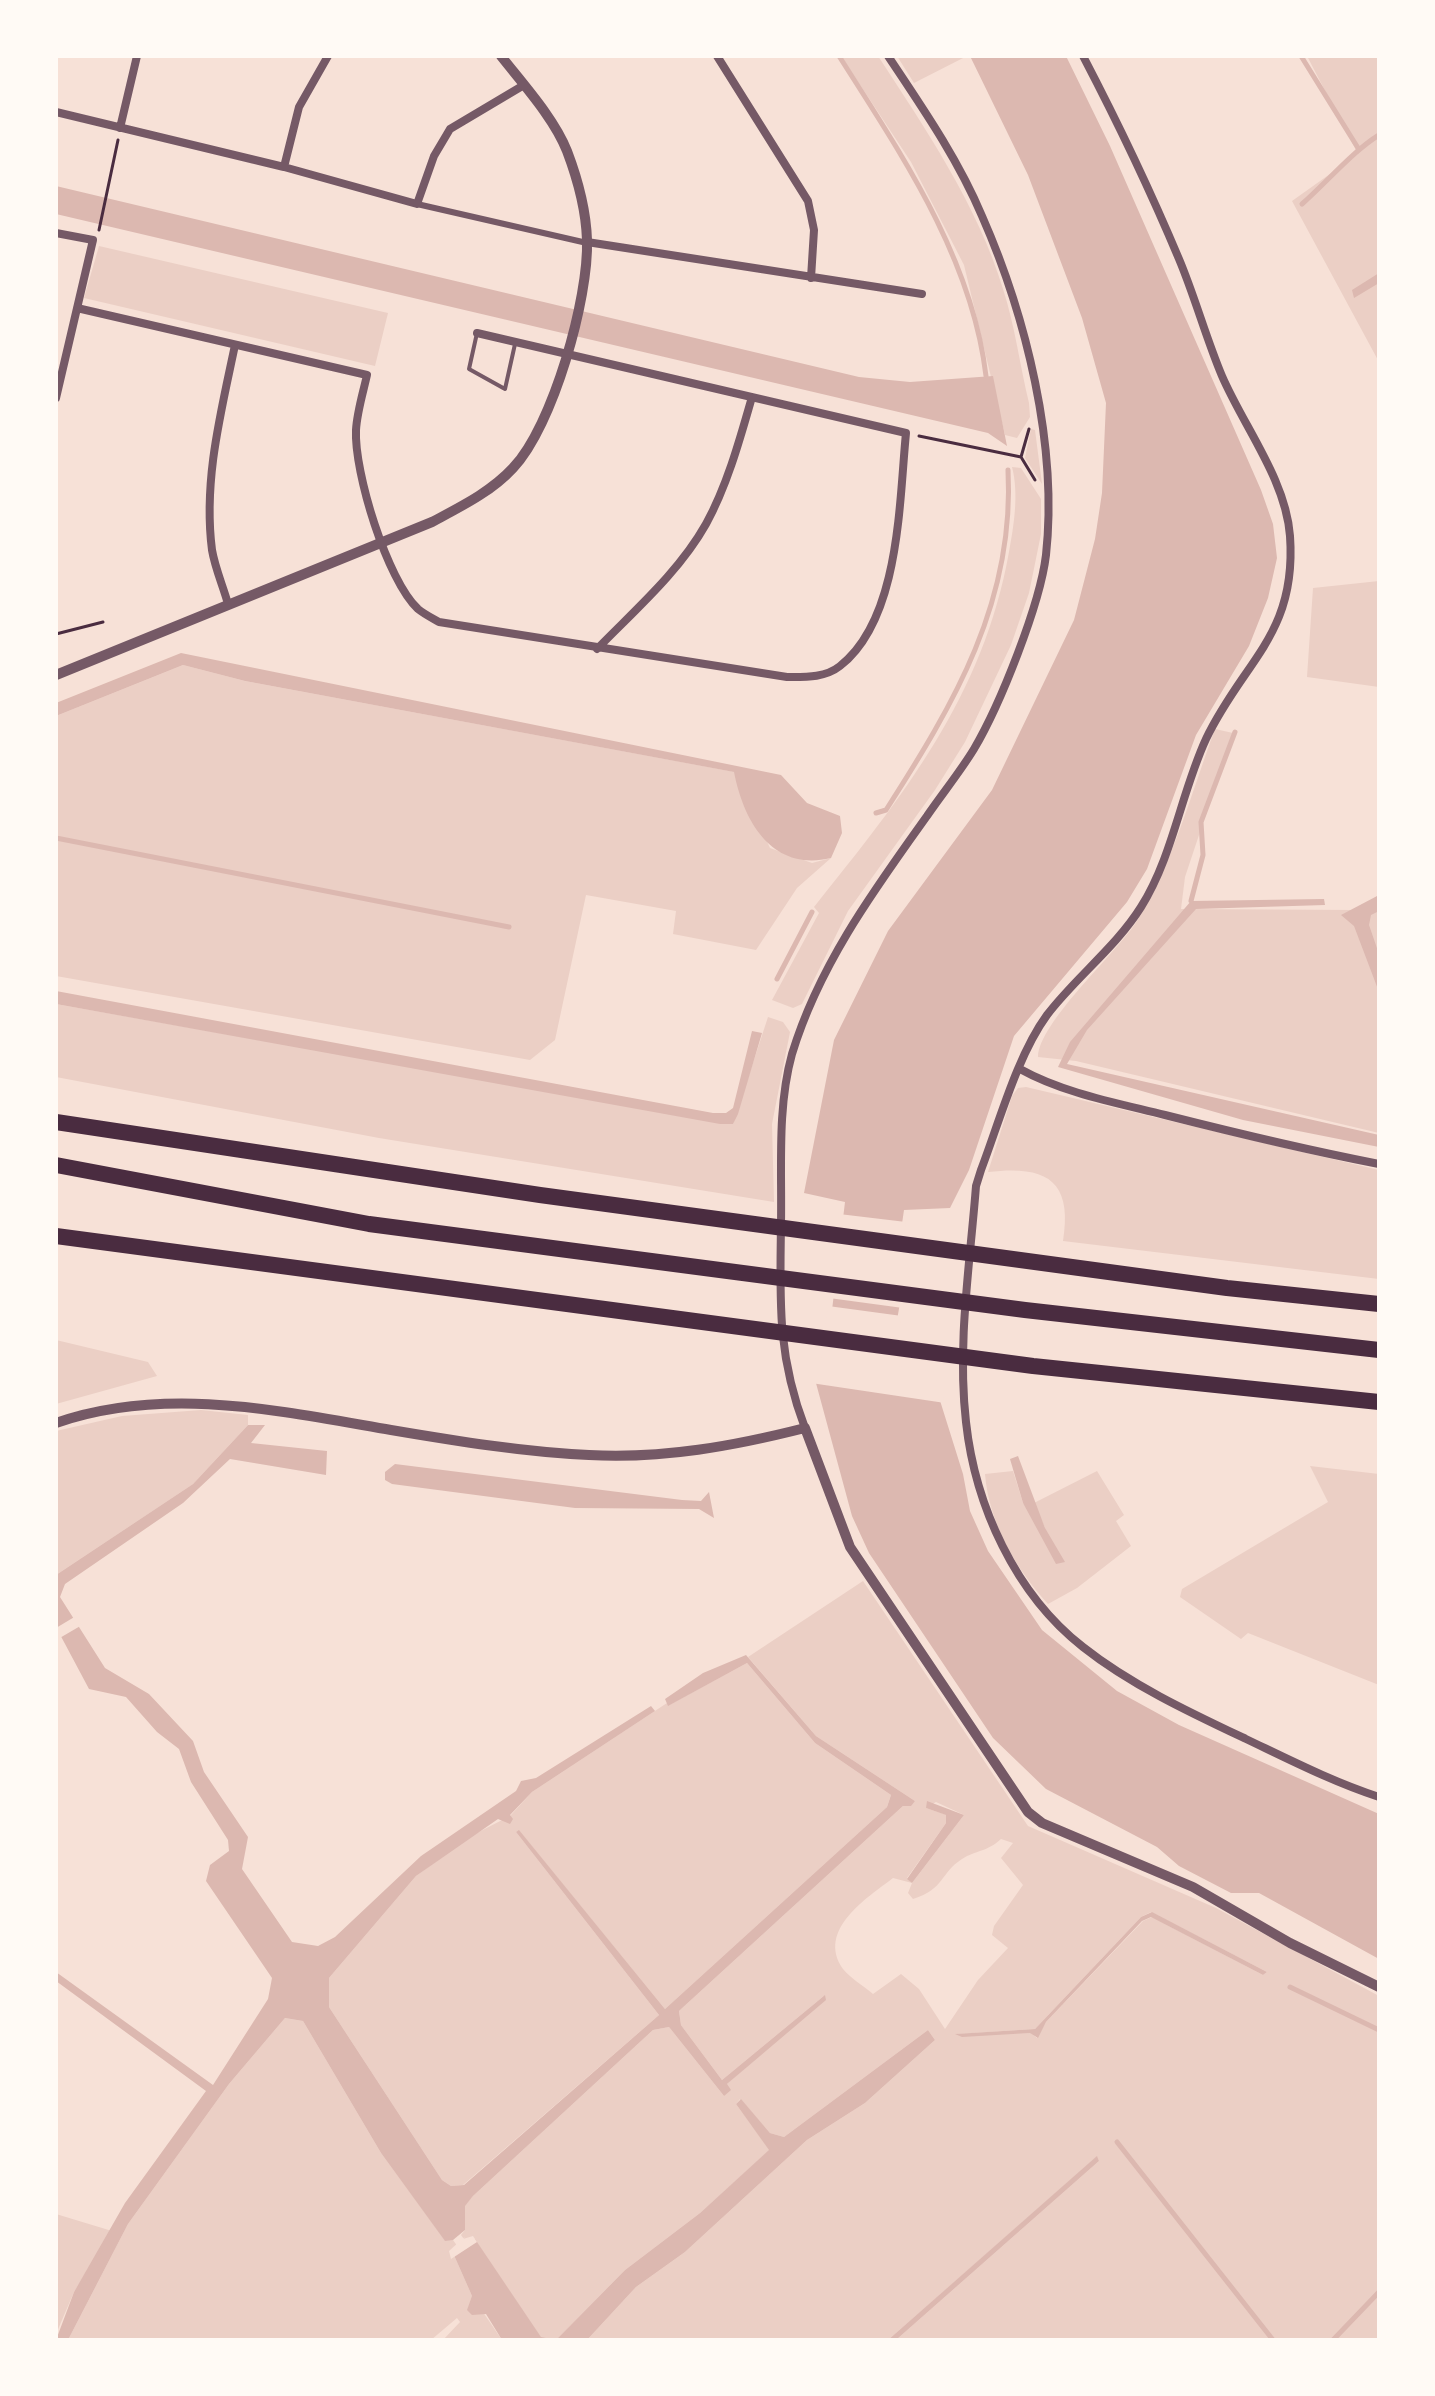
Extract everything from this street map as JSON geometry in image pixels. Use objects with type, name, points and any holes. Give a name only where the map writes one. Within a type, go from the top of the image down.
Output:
[{"type":"highway","points":[[56,1122],[727,1220],[1227,1288],[1379,1304]]},
{"type":"highway","points":[[56,1165],[369,1224],[1025,1310],[1379,1350]]},
{"type":"highway","points":[[56,1236],[1033,1366],[1379,1402]]},
{"type":"street","points":[[120,128],[137,56]]},
{"type":"street","points":[[284,167],[299,107],[328,56]]},
{"type":"street","points":[[56,675],[383,542],[477,498],[513,468],[551,408],[578,302],[587,242],[583,202],[565,147],[501,56]]},
{"type":"street","points":[[717,56],[808,201],[814,230],[811,278]]},
{"type":"street","points":[[888,56],[945,145],[981,213],[1011,289],[1046,452],[1049,503],[1046,560],[1019,649],[974,749],[847,932],[815,994],[792,1056],[782,1124],[780,1308],[788,1383],[850,1547],[1028,1812],[1042,1823],[1193,1887],[1290,1943],[1379,1987]]},
{"type":"street","points":[[1083,56],[1124,134],[1180,262],[1222,376],[1275,484],[1288,524],[1289,568],[1282,613],[1267,647],[1225,704],[1206,738],[1167,849],[1141,908],[1046,1016],[1020,1069],[976,1186],[962,1349],[966,1424],[990,1523],[1041,1605],[1082,1647],[1140,1684],[1217,1726],[1330,1779],[1379,1797]]},
{"type":"street","points":[[417,204],[434,156],[450,129],[524,85]]},
{"type":"street","points":[[56,112],[284,167],[417,204],[587,242],[922,294]]},
{"type":"street","points":[[56,233],[95,238],[56,398]]},
{"type":"street","points":[[77,308],[367,375],[356,429],[359,473],[383,542],[407,596],[420,611],[439,622],[787,677],[817,676],[839,667],[863,642],[882,600],[896,533],[906,433],[566,350],[515,344],[477,333]]},
{"type":"street","points":[[228,604],[213,552],[209,493],[218,424],[235,345]]},
{"type":"street","points":[[597,649],[665,579],[705,524],[739,443],[752,397]]},
{"type":"street","points":[[1020,1069],[1040,1080],[1138,1109],[1300,1149],[1379,1164]]},
{"type":"street","points":[[56,1423],[145,1404],[230,1404],[412,1434],[588,1455],[626,1456],[716,1449],[805,1428]]},
{"type":"lane","points":[[477,333],[469,369],[505,389],[515,344]]},
{"type":"path","points":[[95,238],[120,128]]},
{"type":"path","points":[[906,433],[1021,457],[1038,407]]},
{"type":"path","points":[[56,634],[103,622]]},
{"type":"shaded area","points":[[841,56],[878,56],[949,168],[980,228],[1007,303],[1029,403],[1030,417],[1017,438],[1005,435],[964,265],[911,162]]},
{"type":"shaded area","points":[[897,56],[967,56],[914,83]]},
{"type":"shaded area","points":[[970,56],[1066,56],[1110,146],[1261,490],[1273,524],[1277,558],[1268,598],[1249,646],[1196,735],[1147,869],[1127,902],[1014,1036],[969,1170],[950,1208],[904,1210],[898,1251],[908,1256],[889,1367],[932,1375],[963,1474],[970,1511],[988,1551],[1042,1630],[1117,1691],[1179,1725],[1379,1814],[1379,1959],[1259,1893],[1231,1893],[1179,1866],[1157,1847],[1046,1789],[993,1738],[869,1553],[852,1516],[810,1361],[826,1360],[845,1202],[804,1193],[834,1040],[888,931],[992,790],[1074,620],[1095,539],[1102,493],[1106,403],[1082,318],[1028,175]]},
{"type":"shaded area","points":[[1307,56],[1379,56],[1379,362],[1292,201],[1358,154]]},
{"type":"shaded area","points":[[56,186],[859,377],[910,382],[993,376],[1007,446],[988,433],[56,214]]},
{"type":"shaded area","points":[[99,246],[388,313],[375,366],[84,298]]},
{"type":"shaded area","points":[[1379,273],[1379,283],[1354,298],[1352,290]]},
{"type":"shaded area","points":[[1031,429],[1035,430],[1042,484],[1025,458]]},
{"type":"shaded area","points":[[1012,467],[1021,468],[1041,499],[1041,534],[1029,593],[1011,645],[965,742],[935,790],[848,911],[802,1004],[793,1008],[772,1000],[819,913],[814,907],[908,784],[959,699],[980,653],[997,604],[1011,542],[1015,499]]},
{"type":"shaded area","points":[[1379,581],[1379,687],[1307,677],[1313,588]]},
{"type":"shaded area","points":[[181,653],[781,775],[807,803],[840,816],[842,833],[831,858],[793,858],[764,839],[754,825],[745,809],[734,772],[245,681],[183,665],[56,716],[56,703]]},
{"type":"shaded area","points":[[183,665],[245,681],[735,772],[770,848],[812,863],[831,858],[797,888],[756,950],[673,934],[676,911],[586,895],[555,1040],[530,1060],[56,976],[56,716]]},
{"type":"shaded area","points":[[1215,729],[1233,733],[1185,877],[1181,909],[1355,910],[1379,895],[1379,1133],[1076,1061],[1038,1057],[1050,1026],[1125,938],[1148,902],[1170,854]]},
{"type":"shaded area","points":[[1379,895],[1379,911],[1371,915],[1369,925],[1379,954],[1379,992],[1354,926],[1341,915]]},
{"type":"shaded area","points":[[1324,899],[1325,905],[1196,909],[1087,1030],[1067,1064],[1379,1135],[1379,1147],[1243,1120],[1058,1067],[1070,1042],[1191,901]]},
{"type":"shaded area","points":[[56,991],[713,1113],[726,1113],[733,1108],[752,1031],[762,1033],[738,1114],[733,1124],[720,1124],[56,1004]]},
{"type":"shaded area","points":[[56,1004],[733,1124],[768,1017],[783,1022],[790,1032],[772,1124],[774,1202],[379,1138],[56,1077]]},
{"type":"shaded area","points":[[1026,1087],[1379,1170],[1379,1279],[1063,1241],[1064,1204],[1051,1181],[1026,1171],[988,1172],[1012,1096],[1018,1088]]},
{"type":"shaded area","points":[[56,1340],[148,1362],[157,1376],[56,1404]]},
{"type":"shaded area","points":[[201,1410],[248,1415],[248,1425],[193,1484],[56,1575],[56,1431],[122,1416]]},
{"type":"shaded area","points":[[248,1425],[265,1425],[251,1443],[327,1451],[326,1475],[230,1459],[183,1503],[65,1584],[60,1597],[105,1668],[149,1694],[193,1741],[204,1772],[248,1837],[242,1869],[292,1942],[318,1946],[335,1937],[421,1856],[516,1791],[521,1781],[536,1778],[651,1706],[655,1711],[532,1792],[510,1815],[513,1819],[510,1824],[498,1819],[416,1876],[329,1978],[329,2007],[442,2180],[451,2186],[464,2185],[659,2015],[516,1832],[519,1830],[665,2009],[887,1807],[891,1795],[815,1743],[747,1663],[668,1706],[665,1699],[703,1673],[746,1655],[816,1736],[915,1801],[911,1806],[903,1806],[679,2011],[681,2025],[722,2080],[825,1995],[826,2000],[727,2084],[731,2090],[724,2096],[669,2027],[653,2030],[473,2196],[465,2206],[465,2230],[453,2240],[445,2241],[381,2153],[303,2021],[285,2018],[229,2084],[128,2224],[68,2340],[56,2340],[74,2292],[125,2203],[206,2091],[56,1981],[56,1972],[213,2085],[268,1999],[272,1978],[206,1881],[210,1865],[229,1851],[228,1840],[191,1782],[179,1749],[157,1732],[126,1697],[89,1689],[56,1627],[56,1575],[193,1484]]},
{"type":"shaded area","points":[[1018,1456],[1045,1528],[1065,1562],[1056,1564],[1023,1503],[1010,1459]]},
{"type":"shaded area","points":[[395,1464],[682,1500],[701,1501],[709,1492],[714,1518],[699,1509],[575,1508],[392,1484],[385,1480],[385,1472]]},
{"type":"shaded area","points":[[1310,1466],[1379,1474],[1379,1685],[1248,1633],[1241,1639],[1180,1597],[1182,1589],[1328,1502]]},
{"type":"shaded area","points":[[1013,1471],[1023,1503],[1045,1528],[1034,1503],[1097,1471],[1124,1515],[1116,1521],[1131,1546],[1077,1588],[1048,1604],[1015,1560],[992,1510],[985,1474]]},
{"type":"shaded area","points":[[863,1581],[1028,1826],[1216,1908],[1379,1996],[1379,2340],[896,2340],[1099,2161],[1097,2157],[888,2340],[587,2340],[636,2287],[685,2252],[807,2140],[865,2103],[935,2040],[928,2030],[784,2137],[770,2133],[740,2099],[736,2104],[770,2150],[700,2213],[625,2270],[556,2340],[541,2338],[475,2240],[466,2242],[461,2235],[465,2230],[465,2205],[653,2030],[669,2027],[724,2096],[727,2084],[825,1995],[722,2080],[681,2025],[679,2011],[903,1806],[915,1801],[816,1736],[748,1657]],"holes":[[[936,1802],[964,1815],[912,1883],[907,1878],[946,1823],[947,1815],[926,1808]],[[1001,1839],[1013,1843],[1001,1858],[1023,1885],[994,1926],[992,1935],[1008,1948],[978,1980],[945,2029],[919,1989],[901,1974],[873,1994],[843,1969],[836,1955],[840,1928],[859,1905],[893,1878],[912,1883],[908,1893],[913,1899],[923,1895],[937,1886],[955,1864]],[[1151,1912],[1267,1972],[1263,1975],[1152,1917],[1143,1921],[1046,2022],[1037,2038],[1031,2033],[957,2034],[1035,2029],[1141,1917]]]},
{"type":"shaded area","points":[[747,1663],[815,1743],[891,1795],[887,1807],[665,2009],[519,1831],[516,1832],[659,2015],[463,2185],[451,2186],[442,2180],[329,2007],[329,1978],[416,1876],[469,1837],[510,1816],[532,1792],[667,1703],[669,1705]]},
{"type":"shaded area","points":[[927,1801],[964,1815],[912,1883],[907,1879],[946,1823],[946,1815],[926,1808]]},
{"type":"shaded area","points":[[1152,1912],[1267,1972],[1263,1975],[1151,1917],[1142,1921],[1046,2022],[1038,2038],[1030,2033],[962,2037],[955,2034],[1035,2029],[1141,1917]]},
{"type":"shaded area","points":[[285,2018],[303,2021],[381,2153],[445,2240],[453,2240],[458,2247],[453,2253],[472,2296],[502,2340],[443,2340],[460,2322],[457,2318],[431,2340],[68,2340],[128,2224],[229,2084]]},
{"type":"shaded area","points":[[928,2030],[935,2040],[865,2103],[807,2140],[685,2252],[636,2287],[587,2340],[556,2340],[625,2270],[700,2213],[769,2150],[736,2104],[741,2099],[770,2133],[784,2137]]},
{"type":"shaded area","points":[[1097,2156],[1099,2161],[896,2340],[888,2340]]},
{"type":"shaded area","points":[[56,2214],[112,2231],[74,2292],[56,2334]]},
{"type":"shaded area","points":[[475,2239],[541,2337],[555,2340],[502,2340],[486,2314],[472,2315],[467,2310],[472,2296],[453,2253]]},
{"type":"pier","points":[[839,1214],[906,1222],[902,1249],[912,1256],[903,1308],[829,1298]]},
{"type":"pier","points":[[828,1306],[902,1316],[893,1365],[934,1372],[945,1403],[811,1383],[806,1360],[822,1357]]},
{"type":"pier","points":[[76,1616],[82,1625],[58,1639],[56,1628]]},
{"type":"pier","points":[[473,2236],[477,2242],[451,2259],[449,2251],[462,2239],[454,2244],[465,2237],[463,2239]]},
{"type":"waterway","points":[[839,56],[909,169],[950,248],[978,332],[986,376]]},
{"type":"waterway","points":[[1301,56],[1358,148]]},
{"type":"waterway","points":[[1302,204],[1379,135]]},
{"type":"waterway","points":[[876,813],[886,810],[935,731],[975,649],[1001,563],[1008,518],[1008,470]]},
{"type":"waterway","points":[[1191,901],[1203,855],[1201,822],[1235,732]]},
{"type":"waterway","points":[[56,838],[509,927]]},
{"type":"waterway","points":[[777,979],[812,912]]},
{"type":"waterway","points":[[1290,1987],[1379,2030]]},
{"type":"waterway","points":[[1117,2142],[1273,2340]]},
{"type":"waterway","points":[[1333,2340],[1379,2292]]}]
